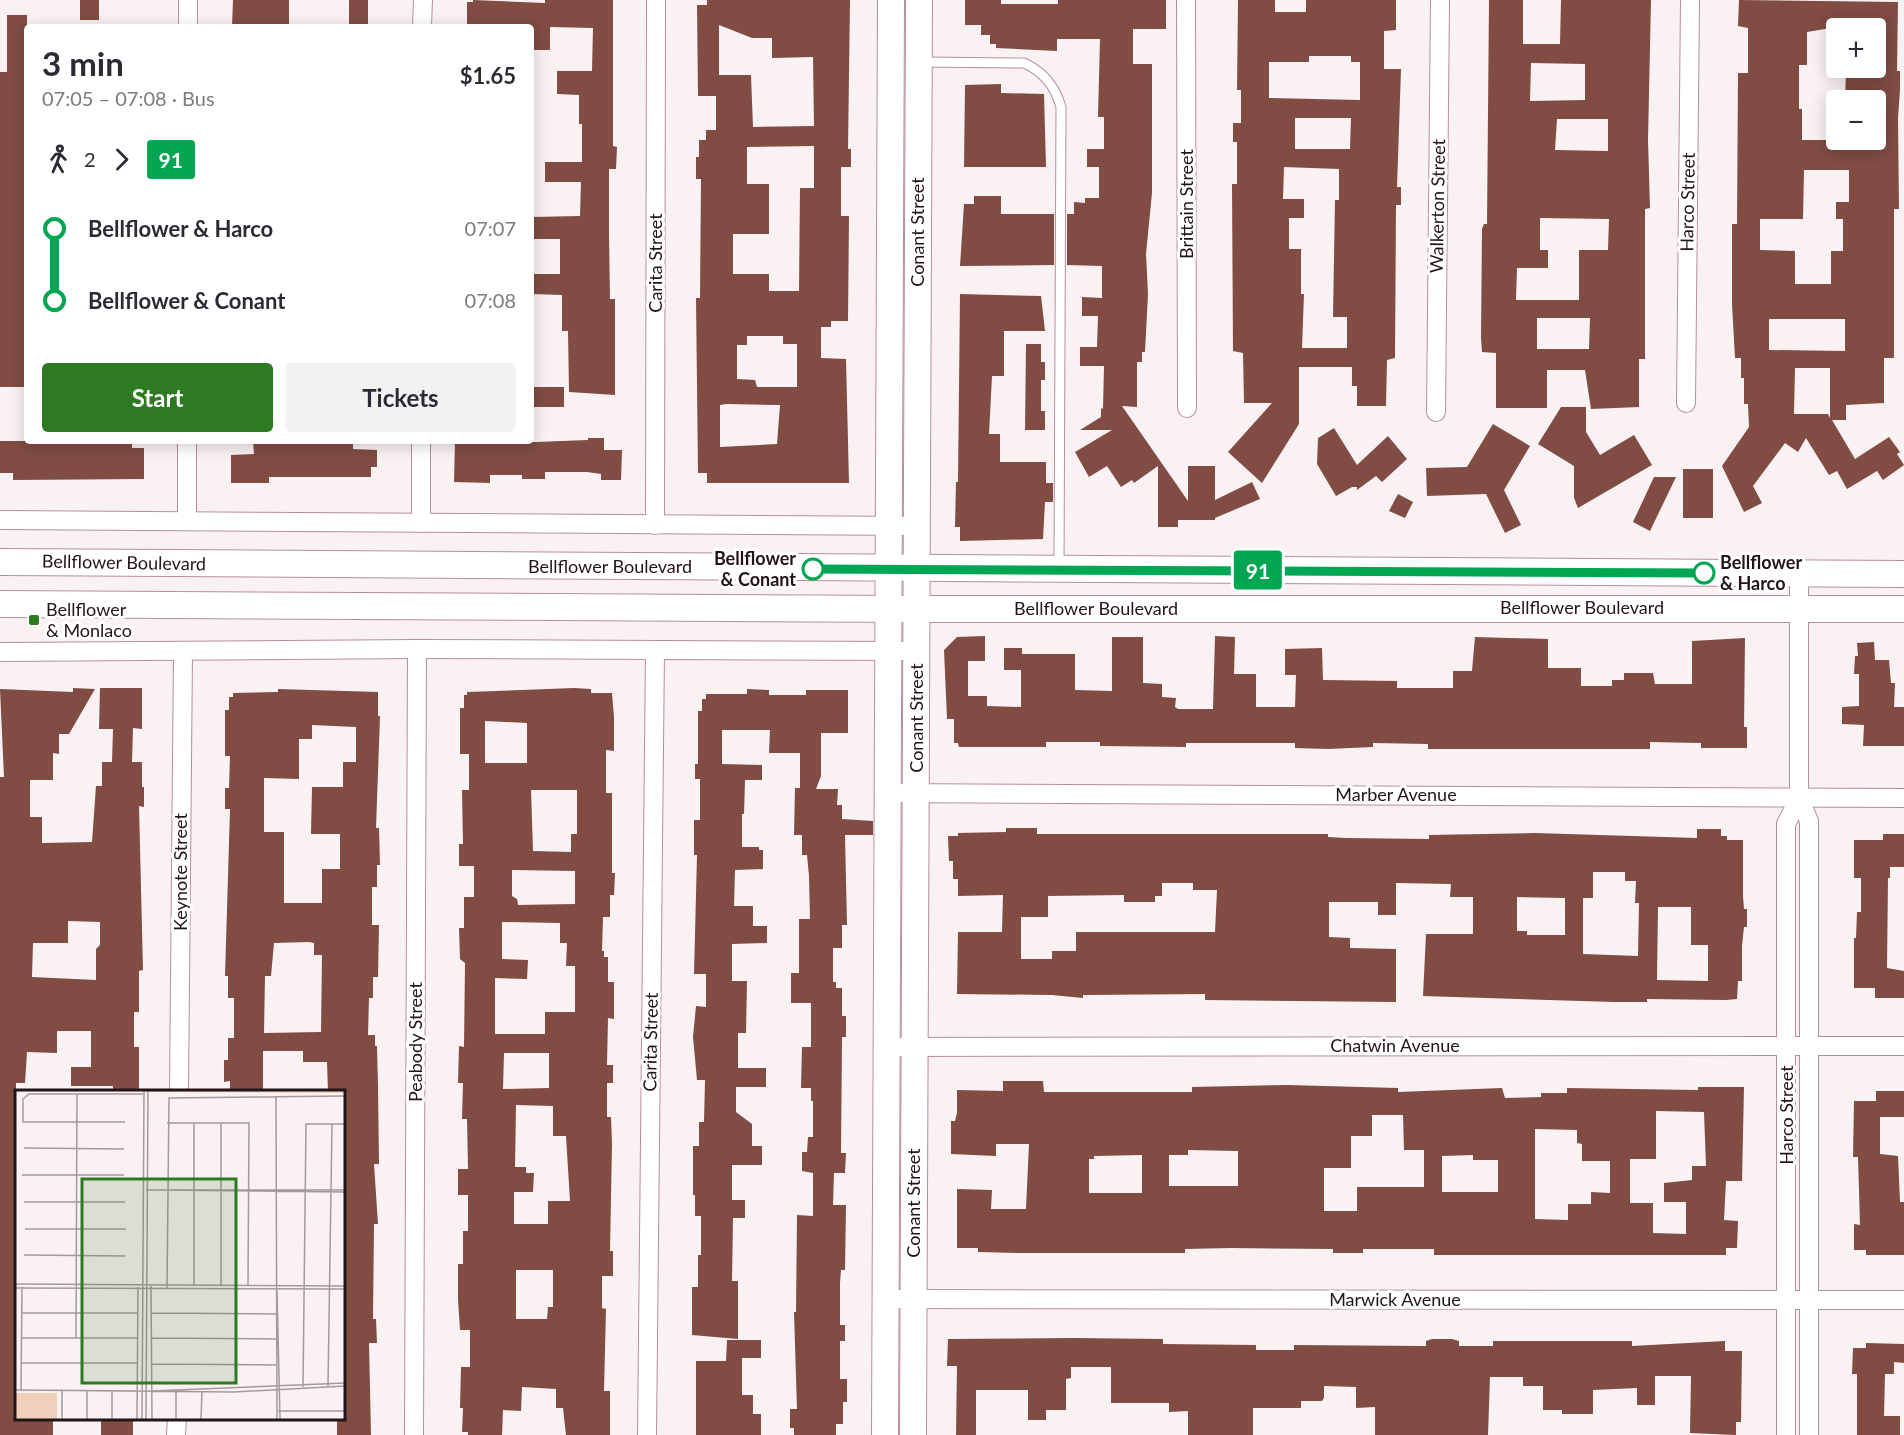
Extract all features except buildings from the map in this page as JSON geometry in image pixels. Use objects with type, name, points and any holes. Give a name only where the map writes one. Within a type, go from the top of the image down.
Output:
[{"type":"main road","name":"Conant Street","points":[[885,1435],[891,0]]},
{"type":"main road","name":"Conant Street","points":[[913,1435],[919,0]]},
{"type":"main road","name":"Bellflower Boulevard","points":[[0,562],[1904,574]]},
{"type":"main road","name":"Bellflower Boulevard","points":[[0,604],[888,609],[1904,609]]},
{"type":"street","points":[[188,0],[188,24]]},
{"type":"street","points":[[422,24],[423,0]]},
{"type":"street","name":"Carita Street","points":[[655,525],[656,0]]},
{"type":"street","name":"Brittain Street","points":[[1186,0],[1187,408]]},
{"type":"street","name":"Walkerton Street","points":[[1436,412],[1440,0]]},
{"type":"street","name":"Harco Street","points":[[1686,403],[1690,0]]},
{"type":"street","points":[[187,444],[187,520]]},
{"type":"street","points":[[421,444],[421,523]]},
{"type":"street","points":[[0,520],[917,526]]},
{"type":"street","name":"Harco Street","points":[[1799,574],[1799,798],[1809,821],[1809,1435]]},
{"type":"street","points":[[0,652],[417,648],[917,651]]},
{"type":"street","name":"Peabody Street","points":[[414,1435],[417,648]]},
{"type":"street","name":"Carita Street","points":[[647,1435],[655,650]]},
{"type":"street","name":"Keynote Street","points":[[179,1090],[183,652]]},
{"type":"street","name":"Marber Avenue","points":[[887,793],[1904,798]]},
{"type":"street","name":"Harco Street","points":[[1786,1435],[1786,824],[1799,798]]},
{"type":"street","name":"Chatwin Avenue","points":[[886,1047],[1904,1046]]},
{"type":"street","name":"Marwick Avenue","points":[[885,1299],[1904,1300]]},
{"type":"street","points":[[176,1435],[177,1420]]},
{"type":"lane","points":[[919,62],[1024,63],[1037,68],[1048,79],[1056,91],[1061,107],[1059,569]]},
{"type":"bus line","name":"91","points":[[813,569],[1704,573]]},
{"type":"place","name":"Bellflower & Conant","points":[[813,569]]},
{"type":"place","name":"Bellflower & Harco","points":[[1704,573]]},
{"type":"place","name":"Bellflower & Monlaco","points":[[34,620]]}]
